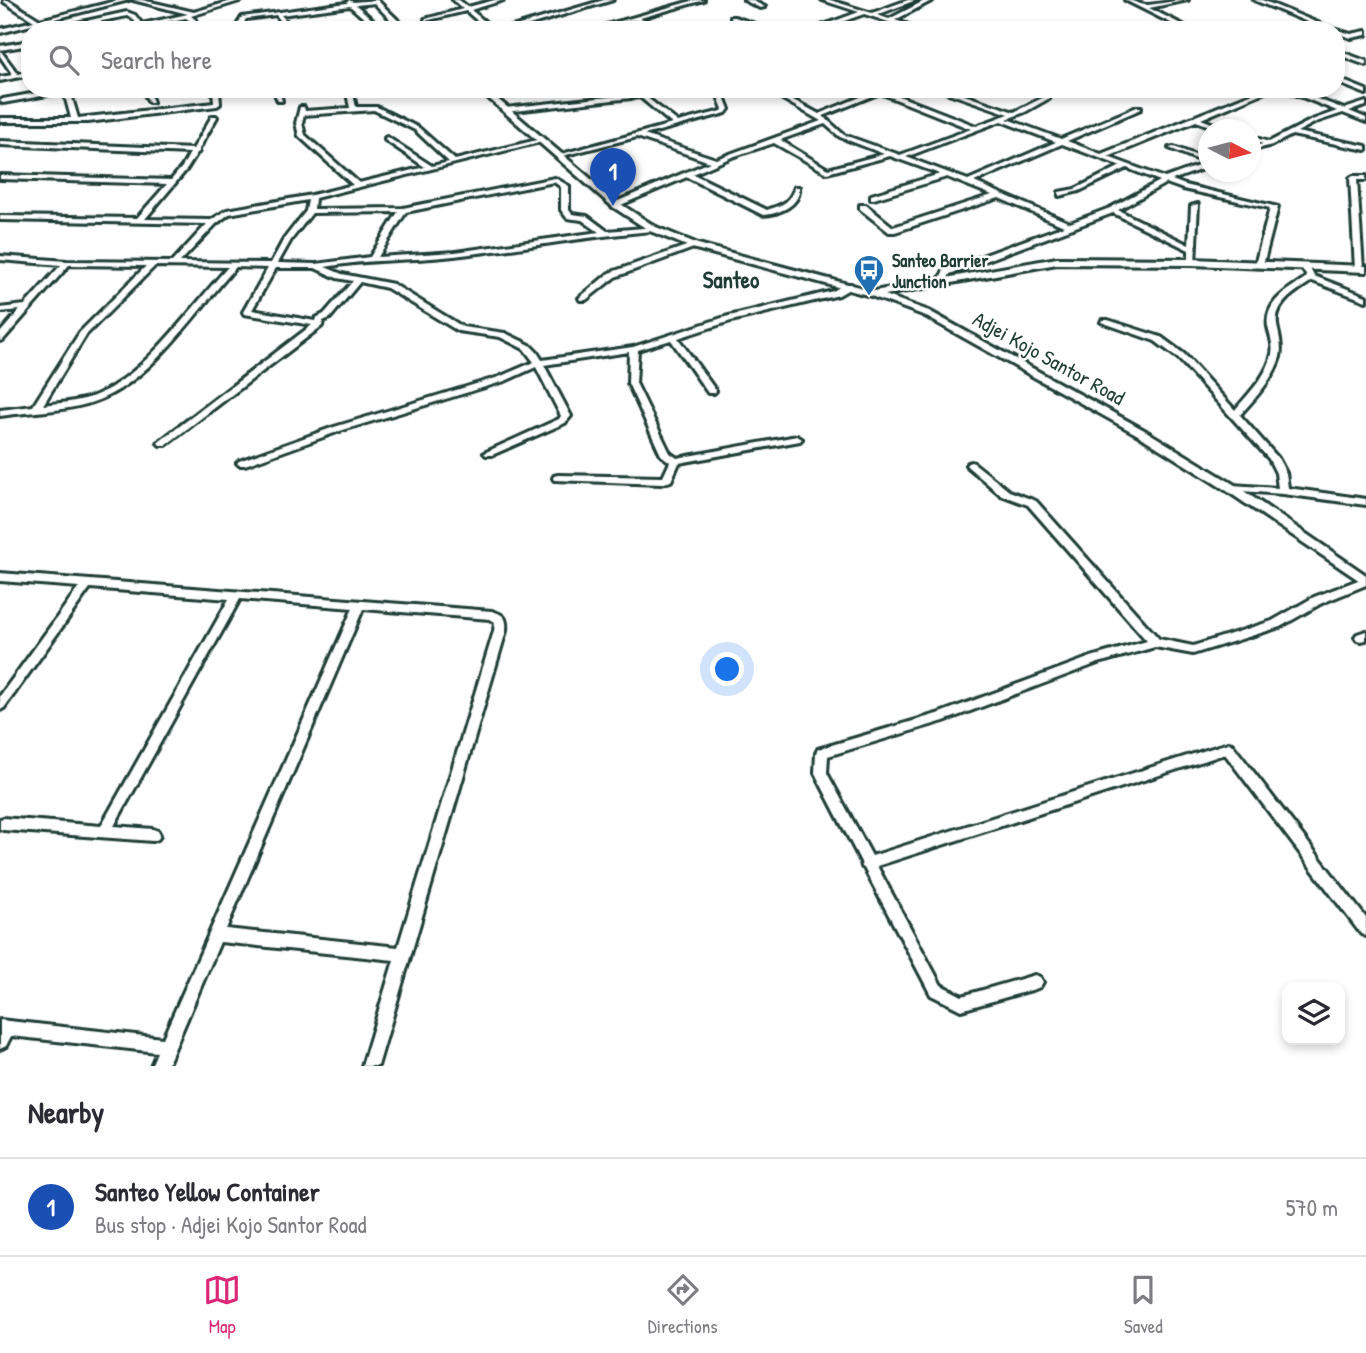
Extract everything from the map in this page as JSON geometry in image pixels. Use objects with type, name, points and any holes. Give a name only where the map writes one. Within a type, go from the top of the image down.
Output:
[{"type":"street","points":[[44,21],[126,0]]},
{"type":"street","points":[[136,0],[191,15]]},
{"type":"street","points":[[170,21],[239,0]]},
{"type":"street","points":[[456,0],[482,21]]},
{"type":"street","points":[[427,20],[501,0]]},
{"type":"street","points":[[536,21],[610,0]]},
{"type":"street","points":[[624,21],[701,0]]},
{"type":"street","points":[[747,0],[762,7]]},
{"type":"street","points":[[842,21],[914,0]]},
{"type":"street","points":[[891,20],[930,0]]},
{"type":"street","points":[[1128,0],[1171,21]]},
{"type":"street","points":[[1144,7],[1185,0]]},
{"type":"street","points":[[1257,0],[1309,21]]},
{"type":"street","points":[[6,1],[38,21]]},
{"type":"street","points":[[242,21],[244,18],[350,2],[375,1],[396,21]]},
{"type":"street","points":[[832,1],[894,21]]},
{"type":"street","points":[[350,2],[371,21]]},
{"type":"street","points":[[278,14],[284,21]]},
{"type":"street","points":[[95,21],[127,15],[138,21]]},
{"type":"street","points":[[191,15],[192,21]]},
{"type":"street","points":[[634,18],[642,21]]},
{"type":"street","points":[[733,18],[742,21]]},
{"type":"street","points":[[0,31],[21,26]]},
{"type":"street","points":[[1345,34],[1351,36],[1366,33]]},
{"type":"street","points":[[17,76],[0,50],[21,45]]},
{"type":"street","points":[[1345,55],[1366,63]]},
{"type":"street","points":[[0,79],[21,75]]},
{"type":"street","points":[[1345,84],[1366,92]]},
{"type":"street","points":[[3,101],[21,98]]},
{"type":"street","points":[[71,98],[75,120]]},
{"type":"street","points":[[149,98],[151,102]]},
{"type":"street","points":[[0,120],[75,120],[217,104],[217,98]]},
{"type":"street","points":[[351,98],[354,110]]},
{"type":"street","name":"Adjei Kojo Santor Road","points":[[491,98],[616,205],[653,229],[695,246],[848,286],[926,313],[1142,433],[1231,488],[1366,581]]},
{"type":"street","points":[[505,110],[614,98]]},
{"type":"street","points":[[645,98],[675,123]]},
{"type":"street","points":[[560,156],[675,123],[724,113],[726,109],[722,98]]},
{"type":"street","points":[[784,98],[822,119],[842,136],[948,174],[1068,225]]},
{"type":"street","points":[[616,205],[717,162],[776,141],[862,98]]},
{"type":"street","points":[[898,98],[975,128]]},
{"type":"street","points":[[967,98],[1014,114]]},
{"type":"street","points":[[901,157],[1014,114],[1046,98]]},
{"type":"street","points":[[1102,156],[1161,135],[1194,118],[1246,98]]},
{"type":"street","points":[[1306,98],[1366,120]]},
{"type":"street","points":[[1261,146],[1339,112],[1366,104]]},
{"type":"street","points":[[358,186],[302,136],[301,111],[375,108],[417,129],[453,162]]},
{"type":"street","points":[[968,182],[1139,108]]},
{"type":"street","points":[[141,220],[197,151],[214,117]]},
{"type":"street","points":[[1194,118],[1198,119]]},
{"type":"street","points":[[1001,119],[1183,187],[1274,207],[1259,265]]},
{"type":"street","points":[[1291,133],[1364,148],[1366,157]]},
{"type":"street","points":[[636,135],[717,162]]},
{"type":"street","points":[[387,139],[431,168]]},
{"type":"street","points":[[174,264],[213,222],[228,212],[312,197],[541,141]]},
{"type":"street","points":[[776,141],[827,171],[890,154]]},
{"type":"street","points":[[1261,141],[1270,144]]},
{"type":"street","points":[[0,142],[197,151]]},
{"type":"street","points":[[1172,148],[1198,159]]},
{"type":"street","points":[[1062,194],[1077,190],[1126,166]]},
{"type":"street","points":[[943,281],[947,272],[1113,210],[1166,180],[1198,167]]},
{"type":"street","points":[[687,174],[766,213],[795,199],[797,188]]},
{"type":"street","points":[[874,197],[948,174]]},
{"type":"street","points":[[0,177],[172,182]]},
{"type":"street","points":[[874,294],[1057,261],[1192,262],[1362,269],[1353,178],[1366,178]]},
{"type":"street","points":[[310,211],[403,210],[555,180],[565,186],[565,211],[570,216],[584,218],[604,232]]},
{"type":"street","points":[[863,208],[892,230],[1000,195]]},
{"type":"street","points":[[312,197],[310,211],[288,239],[247,312],[319,324]]},
{"type":"street","points":[[1192,262],[1195,206]]},
{"type":"street","points":[[373,259],[403,210]]},
{"type":"street","points":[[1113,210],[1192,249]]},
{"type":"street","points":[[0,218],[213,222]]},
{"type":"street","points":[[0,258],[67,263],[316,266],[373,259],[456,254],[604,232],[653,229]]},
{"type":"street","points":[[583,298],[612,275],[695,246]]},
{"type":"street","points":[[0,338],[67,263]]},
{"type":"street","points":[[37,407],[83,334],[154,263]]},
{"type":"street","points":[[0,413],[96,398],[118,386],[161,348],[234,265]]},
{"type":"street","points":[[316,266],[340,276],[390,286],[461,329],[514,339],[534,354],[536,364],[566,416],[562,421],[489,453]]},
{"type":"street","points":[[1305,267],[1311,278],[1366,299]]},
{"type":"street","points":[[1236,414],[1275,361],[1278,341],[1272,324],[1273,312],[1284,296],[1311,278]]},
{"type":"street","points":[[163,443],[319,324],[319,320],[327,316],[359,279]]},
{"type":"street","points":[[242,463],[337,429],[502,379],[536,364],[634,349],[836,293],[848,286]]},
{"type":"street","points":[[0,310],[26,307]]},
{"type":"street","points":[[1105,322],[1158,339],[1181,356],[1273,458],[1281,474],[1283,491]]},
{"type":"street","points":[[674,336],[711,391]]},
{"type":"street","points":[[634,349],[632,383],[666,454],[675,461],[797,439]]},
{"type":"street","points":[[558,478],[661,481],[667,479],[675,461]]},
{"type":"street","points":[[971,465],[1005,494],[1032,503],[1156,643]]},
{"type":"street","points":[[1231,488],[1283,491],[1366,502]]},
{"type":"street","points":[[0,577],[492,615],[501,620],[500,631],[370,1066]]},
{"type":"street","points":[[1035,982],[961,1003],[936,990],[821,773],[822,753],[940,718],[1095,660],[1156,643],[1193,650],[1276,624],[1318,600],[1366,581]]},
{"type":"street","points":[[0,705],[89,583]]},
{"type":"street","points":[[105,831],[236,596]]},
{"type":"street","points":[[159,1066],[360,604]]},
{"type":"street","points":[[867,863],[1228,748],[1334,891],[1366,929]]},
{"type":"street","points":[[3,824],[153,835]]},
{"type":"street","points":[[216,935],[402,954]]},
{"type":"street","points":[[3,1032],[167,1046]]},
{"type":"place","name":"Santeo Yellow Container","points":[[613,206]]},
{"type":"place","name":"Santeo Barrier Junction","points":[[869,297]]},
{"type":"district","name":"Santeo","points":[[731,279]]}]
